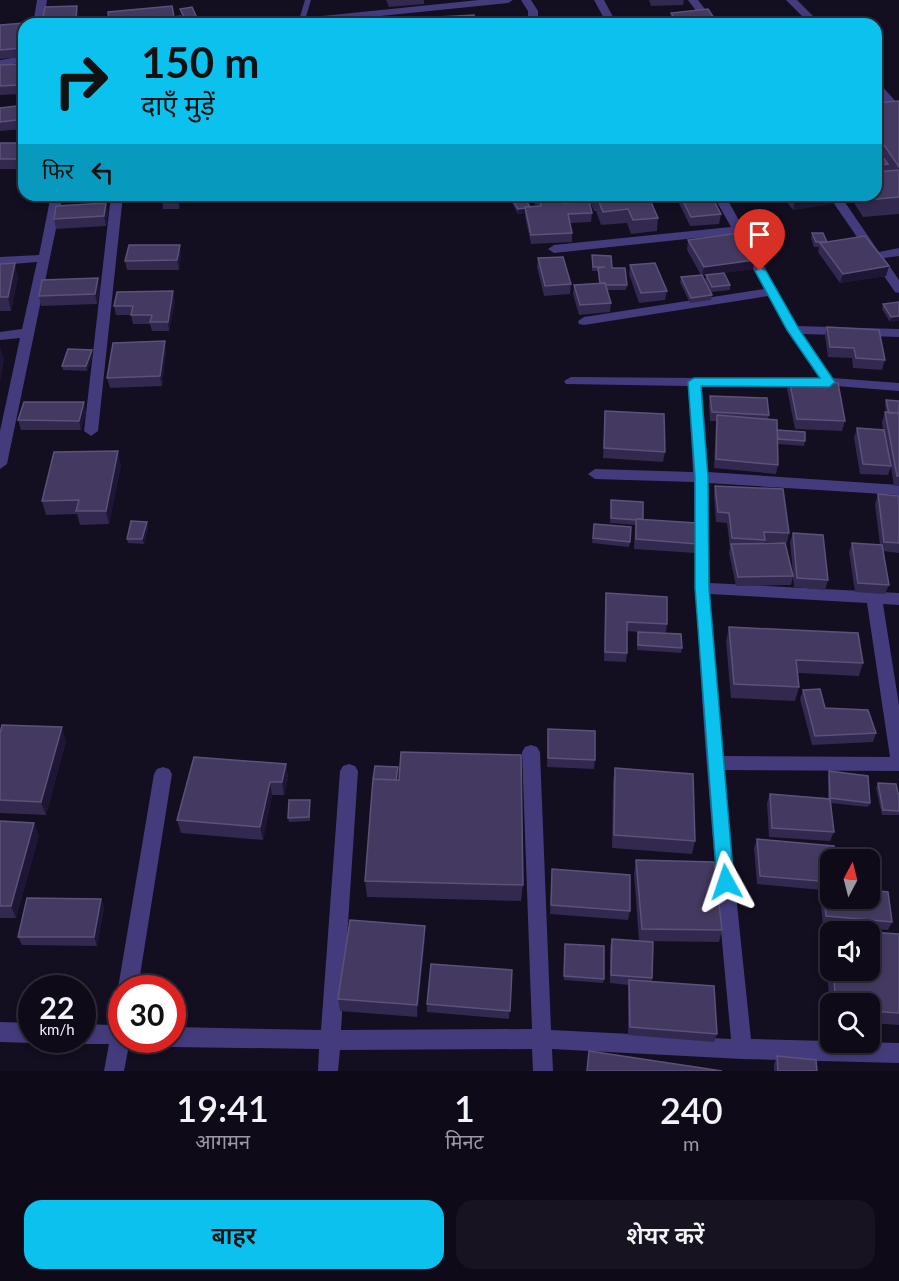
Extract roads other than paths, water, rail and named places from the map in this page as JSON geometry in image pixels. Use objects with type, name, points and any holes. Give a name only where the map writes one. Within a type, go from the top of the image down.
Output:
[{"type":"street","points":[[39,18],[42,0]]},
{"type":"street","points":[[323,18],[508,0]]},
{"type":"street","points":[[526,0],[533,11],[532,18]]},
{"type":"street","points":[[600,0],[609,18]]},
{"type":"street","points":[[693,0],[706,18]]},
{"type":"street","points":[[791,0],[810,18]]},
{"type":"street","points":[[0,63],[18,60]]},
{"type":"street","points":[[882,93],[899,112]]},
{"type":"street","points":[[1,458],[56,201]]},
{"type":"street","points":[[91,431],[116,201]]},
{"type":"street","points":[[722,201],[793,330],[829,382]]},
{"type":"street","points":[[838,201],[899,289]]},
{"type":"street","points":[[554,249],[739,230]]},
{"type":"street","points":[[876,256],[899,252]]},
{"type":"street","points":[[0,261],[44,258]]},
{"type":"street","points":[[584,321],[771,292]]},
{"type":"street","points":[[793,330],[899,333]]},
{"type":"street","points":[[0,336],[28,333]]},
{"type":"street","points":[[571,381],[829,382],[899,387]]},
{"type":"street","points":[[694,382],[701,477],[702,588],[714,763],[742,1049]]},
{"type":"street","points":[[595,474],[701,477],[899,490]]},
{"type":"street","points":[[702,588],[899,598]]},
{"type":"street","points":[[874,598],[899,759]]},
{"type":"street","points":[[531,752],[543,1071]]},
{"type":"street","points":[[714,763],[899,764]]},
{"type":"street","points":[[328,1071],[350,771]]},
{"type":"street","points":[[130,975],[163,774]]},
{"type":"street","points":[[0,1032],[18,1033]]},
{"type":"street","points":[[186,1037],[332,1040],[542,1039],[742,1049],[899,1053]]},
{"type":"street","points":[[114,1071],[117,1053]]},
{"type":"lane","points":[[303,18],[308,0]]}]
